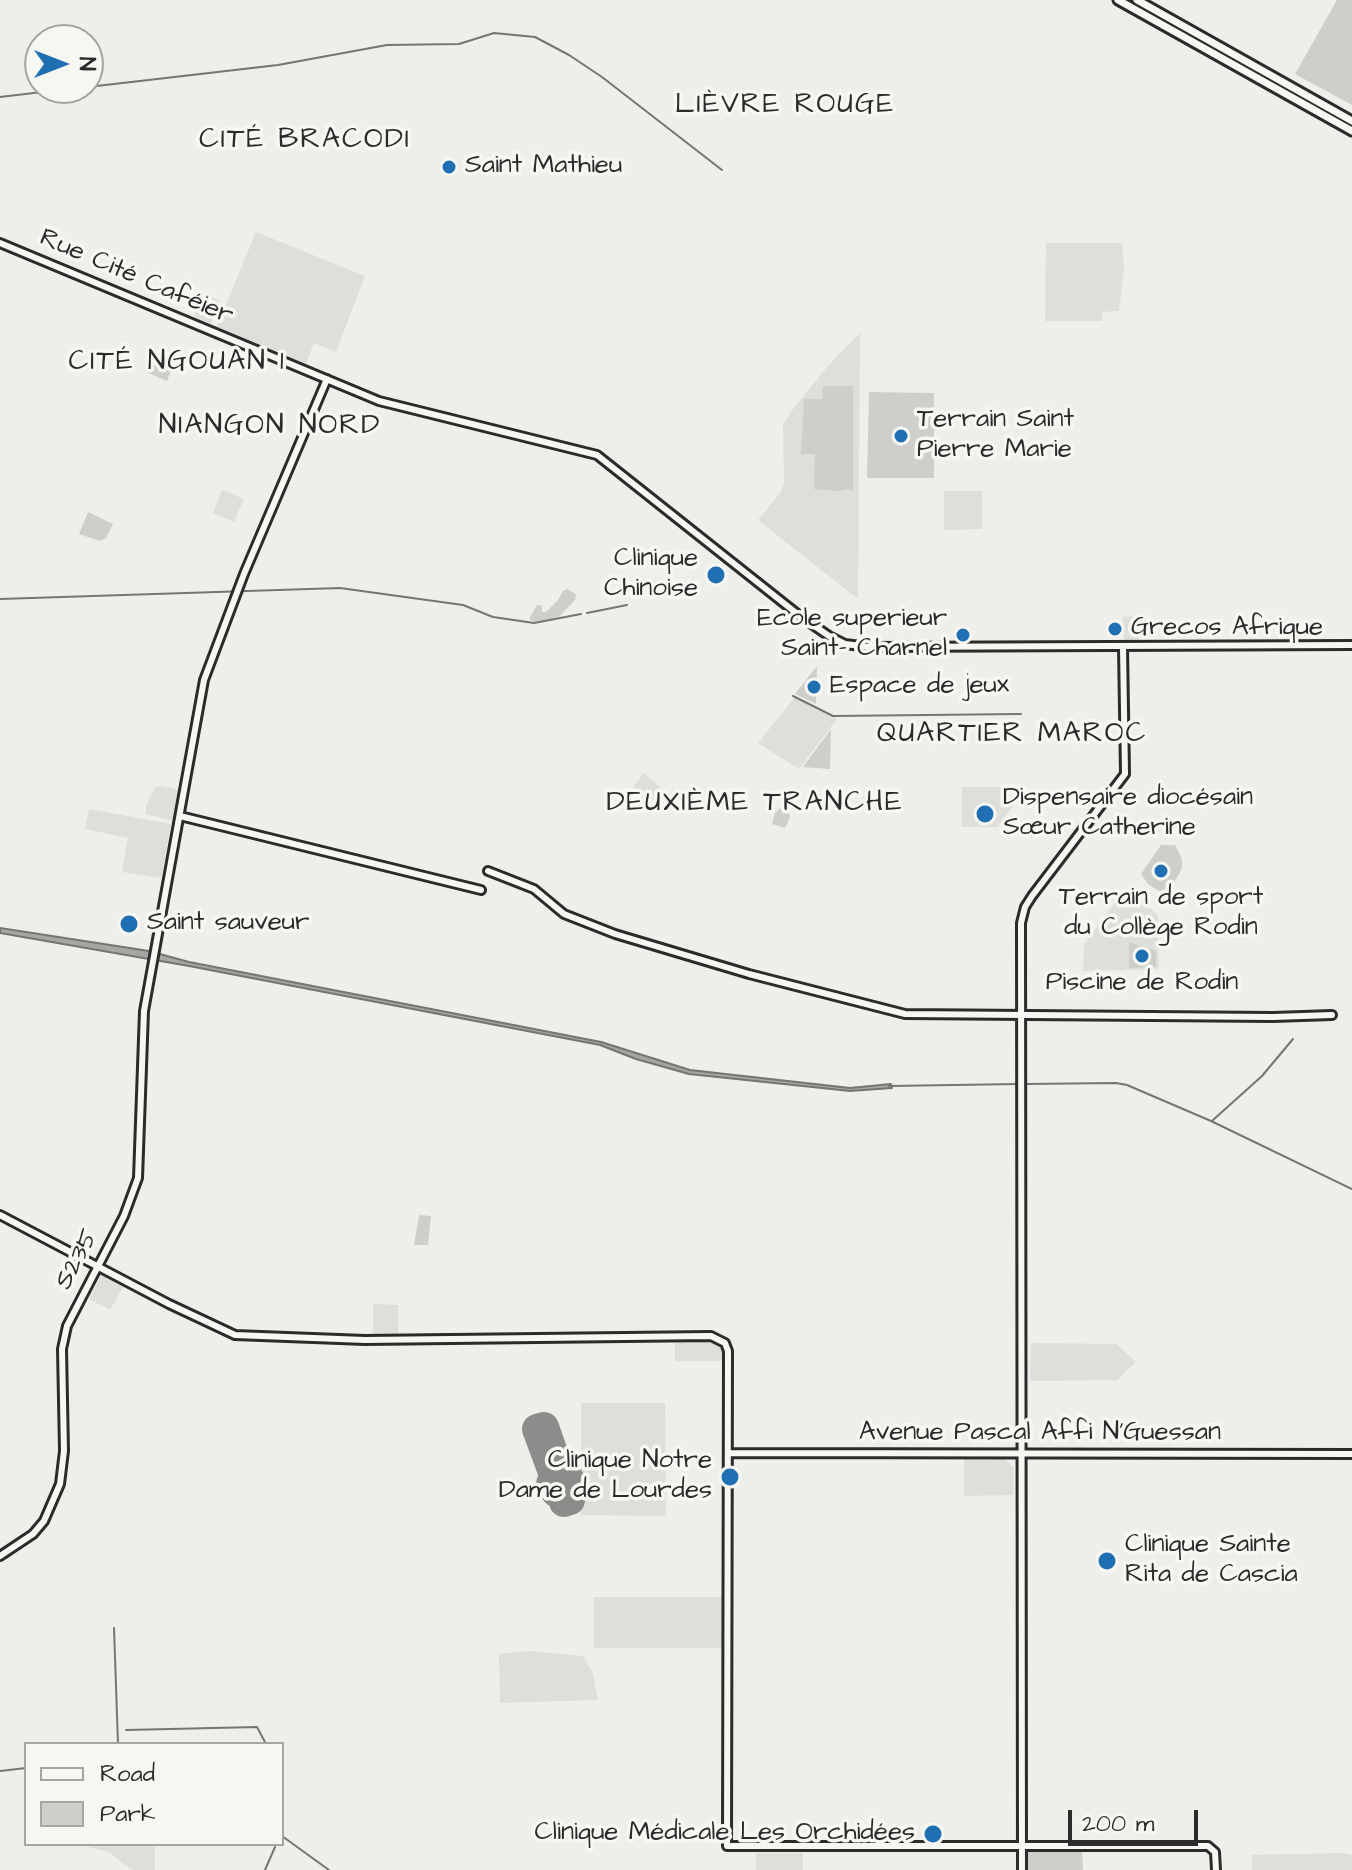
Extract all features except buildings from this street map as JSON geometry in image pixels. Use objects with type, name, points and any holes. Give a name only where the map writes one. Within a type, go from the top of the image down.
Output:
[{"type":"main road","points":[[1118,0],[1352,131]]},
{"type":"main road","points":[[1137,0],[1352,121]]},
{"type":"street","name":"Rue Cité Caféier","points":[[0,243],[379,401],[597,455],[800,616],[845,644],[869,647],[1352,645]]},
{"type":"street","name":"S235","points":[[0,1556],[33,1534],[44,1521],[55,1498],[63,1461],[63,1342],[67,1326],[132,1198],[138,1178],[141,1037],[204,680],[240,584],[327,379]]},
{"type":"street","points":[[1022,1870],[1021,933],[1025,907],[1125,774],[1123,647]]},
{"type":"street","points":[[180,816],[481,890]]},
{"type":"street","points":[[488,871],[534,889],[564,914],[590,925],[749,974],[905,1014],[1332,1015]]},
{"type":"street","points":[[0,1215],[221,1330],[243,1336],[372,1340],[711,1336],[725,1343],[728,1351],[727,1846],[1208,1846],[1214,1849],[1216,1870]]},
{"type":"street","name":"Avenue Pascal Affi N'Guessan","points":[[728,1453],[1352,1454]]},
{"type":"shaded area","points":[[256,232],[365,276],[336,352],[314,343],[306,364],[215,331]]},
{"type":"shaded area","points":[[1046,243],[1122,243],[1124,269],[1119,311],[1102,312],[1102,321],[1045,321]]},
{"type":"shaded area","points":[[203,293],[220,301],[211,324],[194,316]]},
{"type":"shaded area","points":[[860,333],[858,599],[758,520],[781,492],[784,483],[783,425],[827,367]]},
{"type":"shaded area","points":[[222,490],[244,499],[234,522],[213,513]]},
{"type":"shaded area","points":[[944,491],[982,491],[982,529],[944,530]]},
{"type":"shaded area","points":[[1138,616],[1139,642],[1124,642],[1123,617]]},
{"type":"shaded area","points":[[795,697],[837,719],[799,769],[758,743]]},
{"type":"shaded area","points":[[644,773],[661,788],[646,809],[636,801],[639,797],[631,790]]},
{"type":"shaded area","points":[[155,787],[180,790],[175,821],[146,814],[146,806]]},
{"type":"shaded area","name":"Dispensaire diocésain Sœur Catherine","points":[[962,787],[1001,787],[1016,801],[998,827],[962,827]]},
{"type":"shaded area","points":[[89,809],[171,824],[161,878],[122,872],[128,838],[85,829]]},
{"type":"shaded area","points":[[1126,888],[1158,915],[1159,969],[1083,971],[1084,944]]},
{"type":"shaded area","points":[[0,928],[149,951],[189,962],[601,1042],[690,1070],[850,1088],[891,1084],[892,1088],[850,1091],[689,1074],[600,1045],[0,933]]},
{"type":"shaded area","points":[[101,1275],[123,1287],[110,1310],[89,1299]]},
{"type":"shaded area","points":[[373,1304],[398,1305],[398,1335],[373,1335]]},
{"type":"shaded area","points":[[675,1341],[710,1341],[721,1345],[724,1361],[675,1361]]},
{"type":"shaded area","points":[[1031,1343],[1116,1344],[1136,1362],[1117,1380],[1030,1381]]},
{"type":"shaded area","points":[[581,1403],[665,1403],[666,1516],[581,1515]]},
{"type":"shaded area","points":[[964,1459],[1005,1459],[1014,1468],[1013,1495],[964,1496]]},
{"type":"shaded area","points":[[594,1597],[724,1597],[724,1648],[594,1648]]},
{"type":"shaded area","points":[[530,1651],[583,1656],[593,1673],[598,1700],[500,1703],[499,1654]]},
{"type":"shaded area","points":[[85,1846],[155,1846],[155,1870],[133,1870],[108,1852]]},
{"type":"shaded area","points":[[756,1853],[803,1853],[803,1870],[756,1870]]},
{"type":"shaded area","points":[[1252,1855],[1352,1855],[1352,1870],[1252,1870]]},
{"type":"green space","points":[[1337,0],[1352,0],[1352,105],[1295,74]]},
{"type":"green space","points":[[154,354],[174,363],[167,381],[146,372]]},
{"type":"green space","points":[[823,386],[853,386],[853,491],[814,489],[815,454],[801,454],[804,399],[822,399]]},
{"type":"green space","name":"Terrain Saint Pierre Marie","points":[[869,392],[934,393],[934,478],[867,478]]},
{"type":"green space","points":[[88,512],[113,524],[106,538],[100,541],[79,534]]},
{"type":"green space","points":[[567,589],[576,594],[575,600],[559,617],[535,622],[529,619],[537,605],[542,606],[542,612],[546,612]]},
{"type":"green space","points":[[817,666],[816,704],[795,694]]},
{"type":"green space","points":[[831,729],[830,769],[803,767]]},
{"type":"green space","points":[[783,805],[787,807],[790,817],[785,828],[772,824],[775,813]]},
{"type":"green space","name":"Terrain de sport du Collège Rodin","points":[[1161,845],[1175,845],[1182,859],[1182,868],[1173,885],[1162,893],[1148,884],[1141,874]]},
{"type":"green space","name":"Piscine de Rodin","points":[[1129,942],[1156,951],[1156,967],[1129,968]]},
{"type":"green space","points":[[419,1215],[431,1216],[428,1245],[414,1245]]},
{"type":"green space","points":[[1082,1851],[1083,1870],[1026,1870],[1026,1852]]},
{"type":"waterway","points":[[104,85],[278,65],[387,45],[459,44],[494,33],[535,37],[602,77],[722,170]]},
{"type":"waterway","points":[[0,97],[24,94]]},
{"type":"waterway","points":[[0,599],[340,588],[463,605],[493,617],[534,623],[581,614]]},
{"type":"waterway","points":[[587,613],[627,605]]},
{"type":"waterway","points":[[793,696],[833,716],[1021,714]]},
{"type":"waterway","points":[[1213,1120],[1262,1076],[1293,1039]]},
{"type":"waterway","points":[[889,1086],[1018,1084]]},
{"type":"waterway","points":[[1025,1084],[1127,1085],[1211,1121],[1352,1189]]},
{"type":"waterway","points":[[114,1628],[118,1742]]},
{"type":"waterway","points":[[126,1730],[257,1727],[265,1742]]},
{"type":"waterway","points":[[0,1771],[24,1768]]},
{"type":"waterway","points":[[284,1837],[329,1870]]},
{"type":"waterway","points":[[265,1870],[275,1847]]},
{"type":"runway","points":[[544,1427],[560,1473],[570,1480],[567,1490],[570,1500],[564,1502],[561,1493],[556,1492],[551,1484],[554,1475],[537,1429],[544,1427]]},
{"type":"place","name":"Saint Mathieu","points":[[449,167]]},
{"type":"place","name":"Terrain Saint Pierre Marie","points":[[901,436]]},
{"type":"place","name":"Clinique Chinoise","points":[[716,575]]},
{"type":"place","name":"Grecos Afrique","points":[[1115,629]]},
{"type":"place","name":"Ecole superieur Saint- Charnel","points":[[963,635]]},
{"type":"place","name":"Espace de jeux","points":[[814,687]]},
{"type":"place","name":"Dispensaire diocésain Sœur Catherine","points":[[985,814]]},
{"type":"place","name":"Terrain de sport du Collège Rodin","points":[[1161,871]]},
{"type":"place","name":"Saint sauveur","points":[[129,924]]},
{"type":"place","name":"Piscine de Rodin","points":[[1142,956]]},
{"type":"place","name":"Clinique Notre Dame de Lourdes","points":[[730,1477]]},
{"type":"place","name":"Clinique Sainte Rita de Cascia","points":[[1107,1561]]},
{"type":"place","name":"Clinique Médicale Les Orchidées","points":[[933,1834]]},
{"type":"district","name":"LIÈVRE ROUGE","points":[[785,106]]},
{"type":"district","name":"CITÉ BRACODI","points":[[305,141]]},
{"type":"district","name":"CITÉ NGOUAN 1","points":[[177,363]]},
{"type":"district","name":"NIANGON NORD","points":[[270,427]]},
{"type":"district","name":"QUARTIER MAROC","points":[[1012,735]]},
{"type":"district","name":"DEUXIÈME TRANCHE","points":[[755,804]]}]
